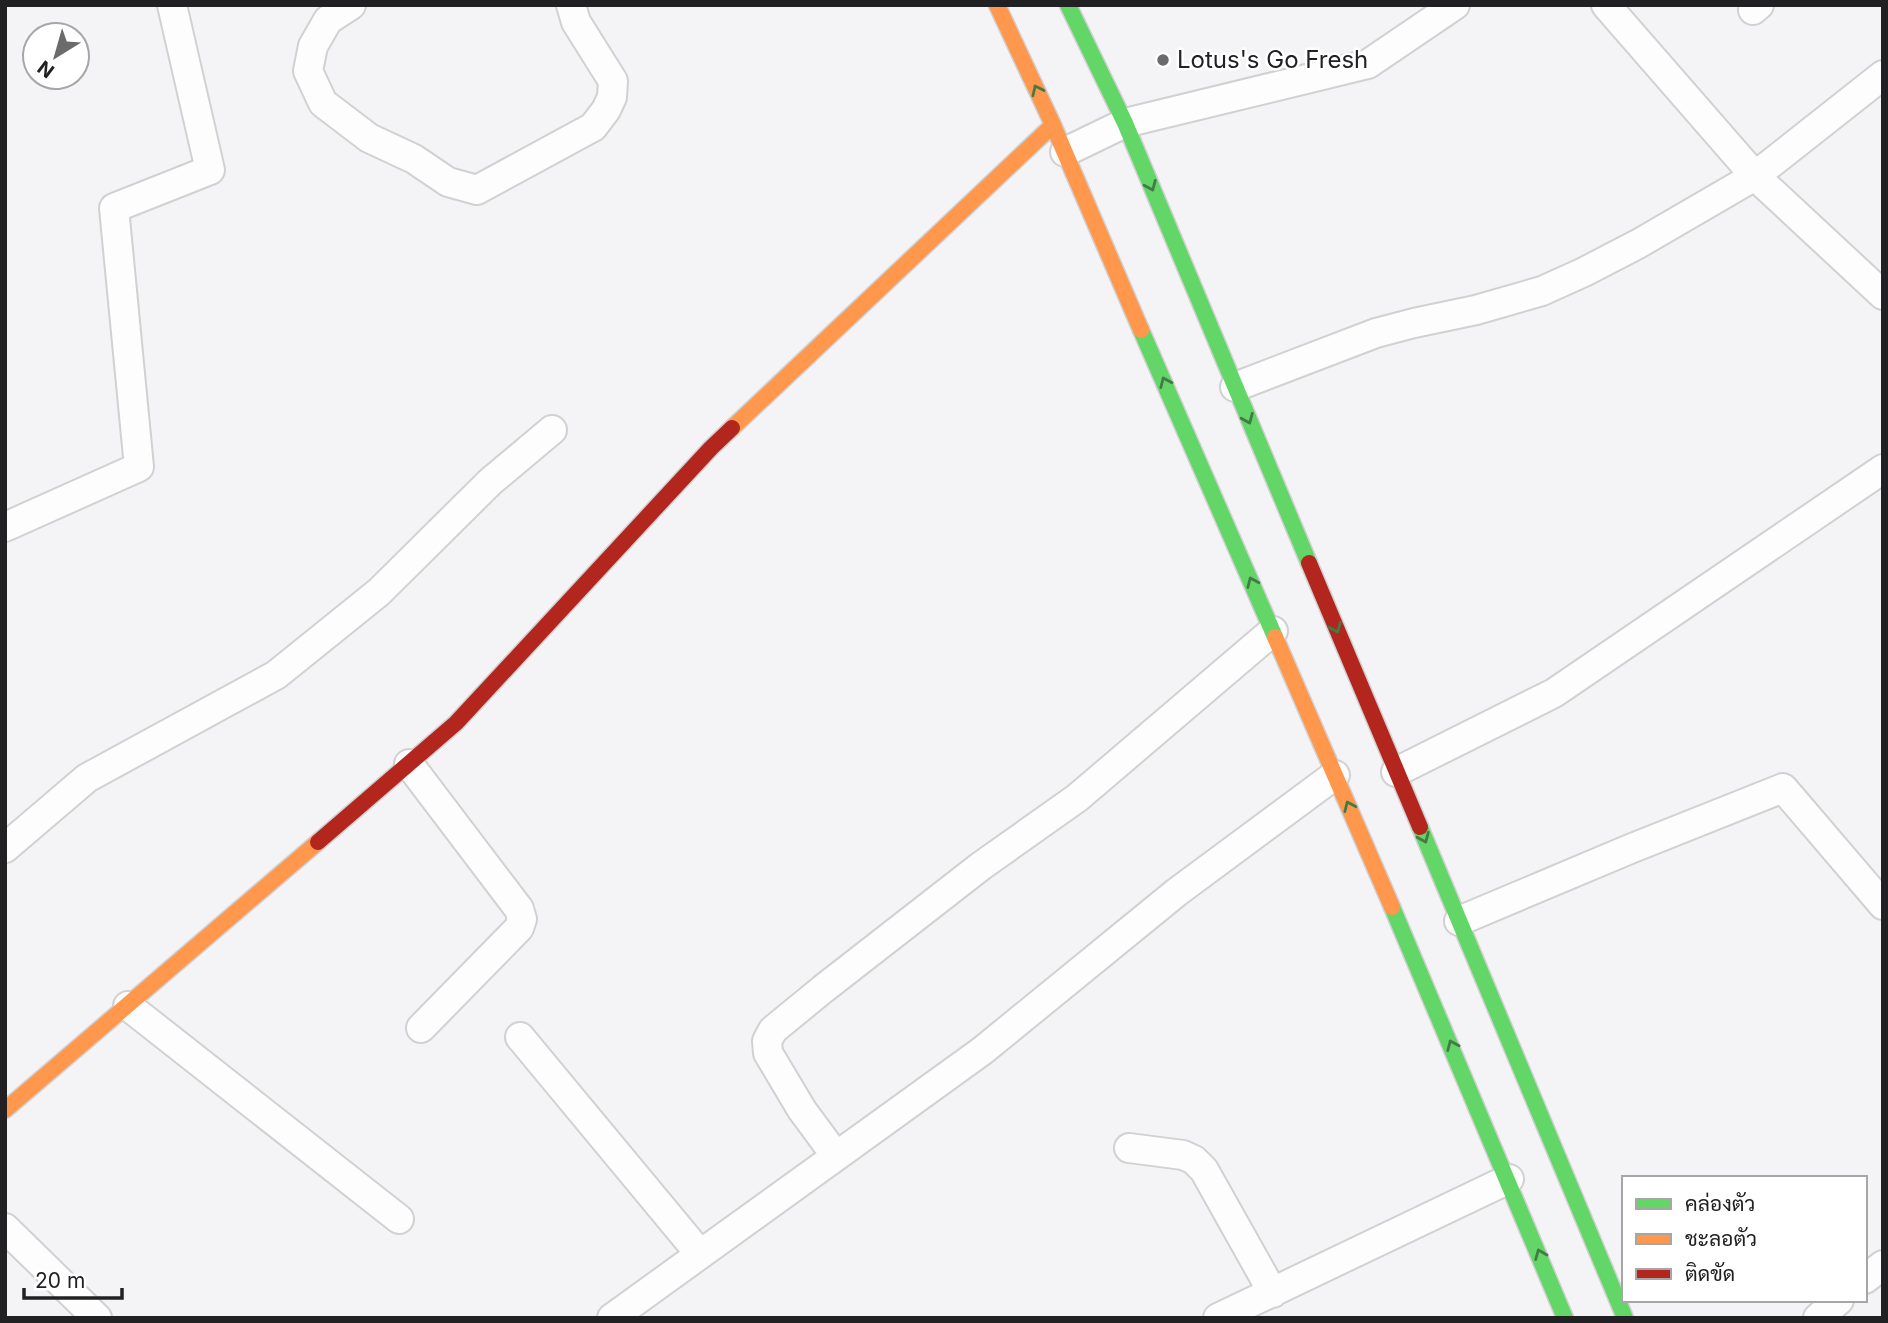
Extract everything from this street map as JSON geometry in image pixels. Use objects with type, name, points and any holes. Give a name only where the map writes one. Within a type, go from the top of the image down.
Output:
[{"type":"main road","points":[[997,5],[1065,152],[1273,631],[1509,1179],[1565,1318]]},
{"type":"main road","points":[[1068,5],[1125,123],[1625,1318]]},
{"type":"main road","points":[[5,1110],[456,723],[711,448],[1053,125]]},
{"type":"street","points":[[5,527],[139,467],[114,208],[210,170],[172,5]]},
{"type":"street","points":[[351,5],[328,20],[313,46],[308,71],[323,103],[369,138],[414,159],[449,182],[477,190],[593,127],[609,104],[614,89],[613,81],[576,22],[571,5]]},
{"type":"street","points":[[1065,152],[1125,123],[1368,64],[1455,5]]},
{"type":"street","points":[[1606,5],[1755,176],[1883,295]]},
{"type":"street","points":[[1235,387],[1376,333],[1476,310],[1542,291],[1584,272],[1755,176],[1883,75]]},
{"type":"street","points":[[5,848],[87,778],[276,675],[379,592],[490,482],[552,430]]},
{"type":"street","points":[[1396,772],[1553,693],[1883,469]]},
{"type":"street","points":[[836,1156],[802,1110],[768,1053],[768,1041],[773,1030],[981,866],[1077,798],[1273,631]]},
{"type":"street","points":[[409,764],[519,909],[522,919],[519,928],[421,1028]]},
{"type":"street","points":[[612,1318],[982,1051],[1177,892],[1335,775]]},
{"type":"street","points":[[1458,921],[1783,788],[1883,905]]},
{"type":"street","points":[[128,1006],[399,1219]]},
{"type":"street","points":[[520,1037],[700,1254]]},
{"type":"street","points":[[1129,1148],[1183,1155],[1194,1160],[1204,1170],[1273,1293]]},
{"type":"street","points":[[1218,1318],[1509,1179]]},
{"type":"street","points":[[5,1228],[97,1318]]},
{"type":"street","points":[[1867,1277],[1883,1265]]},
{"type":"street","points":[[1818,1318],[1837,1302]]},
{"type":"traffic: fast","points":[[1068,5],[1125,123],[1309,563]]},
{"type":"traffic: fast","points":[[1141,330],[1275,637]]},
{"type":"traffic: fast","points":[[1420,827],[1625,1318]]},
{"type":"traffic: fast","points":[[1392,907],[1565,1318]]},
{"type":"traffic: slow","points":[[997,5],[1053,125],[1141,330]]},
{"type":"traffic: slow","points":[[732,428],[1053,125]]},
{"type":"traffic: slow","points":[[1275,637],[1392,907]]},
{"type":"traffic: slow","points":[[5,1110],[318,842]]},
{"type":"traffic: jam","points":[[318,842],[456,723],[732,428]]},
{"type":"traffic: jam","points":[[1309,563],[1420,827]]},
{"type":"place","name":"Lotus's Go Fresh","points":[[1163,60]]}]
